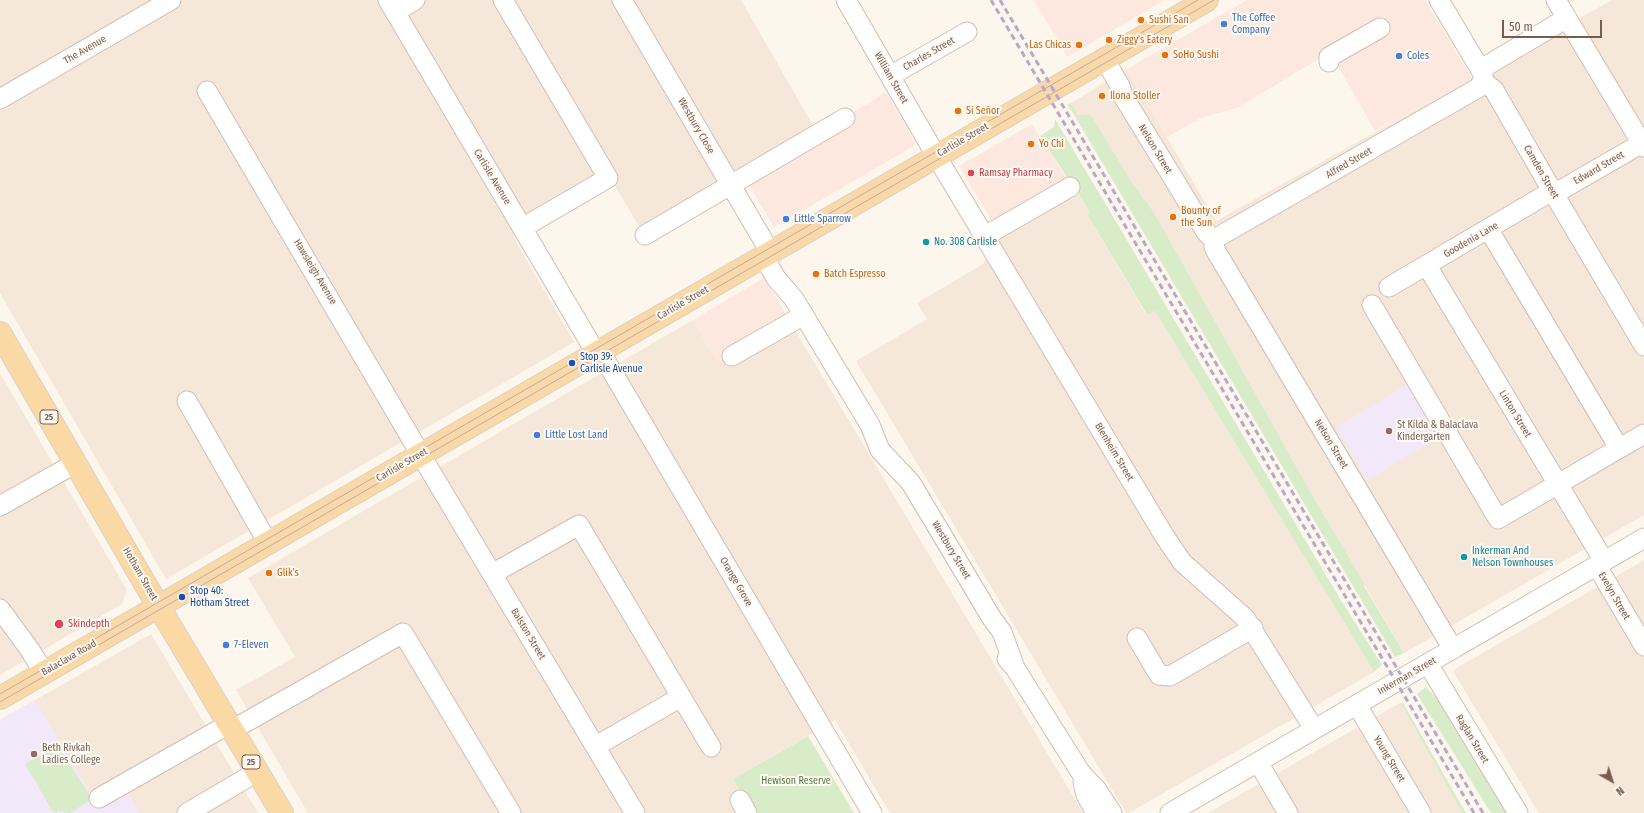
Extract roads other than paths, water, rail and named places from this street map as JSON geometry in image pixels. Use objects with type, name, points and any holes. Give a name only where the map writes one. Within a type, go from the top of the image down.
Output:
[{"type":"main road","name":"Carlisle Street","points":[[159,606],[1206,0]]},
{"type":"main road","name":"Hotham Street","points":[[0,333],[230,727],[282,813]]},
{"type":"main road","name":"Balaclava Road","points":[[0,698],[159,606]]},
{"type":"street","name":"The Avenue","points":[[0,99],[171,0]]},
{"type":"street","points":[[391,6],[416,0]]},
{"type":"street","points":[[503,0],[608,178],[522,228]]},
{"type":"street","name":"Westbury Close","points":[[622,0],[731,184],[769,253]]},
{"type":"street","name":"William Street","points":[[846,0],[936,155]]},
{"type":"street","name":"Camden Street","points":[[1439,0],[1482,75],[1494,90],[1644,346]]},
{"type":"street","points":[[1556,0],[1643,144]]},
{"type":"street","name":"Carlisle Avenue","points":[[391,6],[522,228],[598,352]]},
{"type":"street","name":"Alfred Street","points":[[1212,238],[1226,234],[1466,96],[1478,88],[1482,75],[1568,18]]},
{"type":"street","points":[[1329,62],[1329,57],[1380,28]]},
{"type":"street","name":"Charles Street","points":[[890,76],[967,32]]},
{"type":"street","name":"Nelson Street","points":[[1104,58],[1120,86],[1123,96],[1206,232],[1212,238],[1217,253],[1453,649]]},
{"type":"street","name":"Hawsleigh Avenue","points":[[207,91],[421,454]]},
{"type":"street","points":[[645,235],[845,118]]},
{"type":"street","name":"Edward Street","points":[[1553,193],[1643,144]]},
{"type":"street","name":"Blenheim Street","points":[[936,155],[1171,547],[1182,562],[1238,610],[1253,628],[1314,730]]},
{"type":"street","points":[[985,236],[1070,187]]},
{"type":"street","name":"Goodenia Lane","points":[[1389,287],[1553,193]]},
{"type":"street","points":[[1488,230],[1619,448]]},
{"type":"street","name":"Westbury Street","points":[[769,253],[776,278],[794,299],[804,315],[870,425],[880,450],[911,483],[991,617],[1002,632],[1015,668],[1081,773],[1097,790],[1112,813]]},
{"type":"street","name":"Linton Street","points":[[1427,266],[1557,484],[1601,564]]},
{"type":"street","points":[[1372,305],[1498,519],[1644,434]]},
{"type":"street","points":[[732,356],[804,315]]},
{"type":"street","name":"Orange Grove","points":[[598,352],[872,813]]},
{"type":"street","points":[[187,401],[268,543]]},
{"type":"street","name":"Balston Street","points":[[421,454],[635,813]]},
{"type":"street","points":[[0,506],[76,463]]},
{"type":"street","points":[[492,574],[578,525],[711,747]]},
{"type":"street","name":"Inkerman Street","points":[[1170,813],[1644,538]]},
{"type":"street","name":"Evelyn Street","points":[[1601,564],[1644,646]]},
{"type":"street","points":[[0,608],[30,650],[44,673]]},
{"type":"street","points":[[1137,638],[1159,675],[1170,676],[1253,628]]},
{"type":"street","points":[[99,798],[403,633],[511,813]]},
{"type":"street","name":"Raglan Street","points":[[1428,664],[1518,813]]},
{"type":"street","points":[[596,746],[681,697]]},
{"type":"street","name":"Young Street","points":[[1357,705],[1421,813]]},
{"type":"street","points":[[1258,762],[1288,813]]},
{"type":"street","points":[[187,813],[257,772]]},
{"type":"street","name":"Westbury Street","points":[[1081,773],[1086,795],[1096,813]]},
{"type":"tram line","points":[[0,694],[1198,0]]},
{"type":"tram line","points":[[0,702],[1214,0]]},
{"type":"railway","points":[[991,0],[1474,813]]},
{"type":"railway","points":[[1000,0],[1483,813]]},
{"type":"place","name":"Sushi San","points":[[1141,20]]},
{"type":"place","name":"The Coffee Company","points":[[1224,24]]},
{"type":"place","name":"Ziggy's Eatery","points":[[1109,40]]},
{"type":"place","name":"Las Chicas","points":[[1079,45]]},
{"type":"place","name":"SoHo Sushi","points":[[1165,55]]},
{"type":"place","name":"Coles","points":[[1399,56]]},
{"type":"place","name":"Ilona Stoller","points":[[1102,96]]},
{"type":"place","name":"Si Señor","points":[[958,111]]},
{"type":"place","name":"Yo Chi","points":[[1031,144]]},
{"type":"place","name":"Ramsay Pharmacy","points":[[971,173]]},
{"type":"place","name":"Bounty of the Sun","points":[[1173,217]]},
{"type":"place","name":"Little Sparrow","points":[[786,219]]},
{"type":"place","name":"No. 308 Carlisle","points":[[926,242]]},
{"type":"place","name":"Batch Espresso","points":[[816,274]]},
{"type":"place","name":"Stop 39: Carlisle Avenue","points":[[572,363]]},
{"type":"place","name":"St Kilda & Balaclava Kindergarten","points":[[1389,431]]},
{"type":"place","name":"Little Lost Land","points":[[537,435]]},
{"type":"place","name":"Inkerman And Nelson Townhouses","points":[[1464,557]]},
{"type":"place","name":"Glik’s","points":[[269,573]]},
{"type":"place","name":"Stop 40: Hotham Street","points":[[182,597]]},
{"type":"place","name":"Skindepth","points":[[59,624]]},
{"type":"place","name":"7-Eleven","points":[[226,645]]},
{"type":"place","name":"Beth Rivkah Ladies College","points":[[34,754]]},
{"type":"park label","name":"Hewison Reserve","points":[[796,781]]}]
